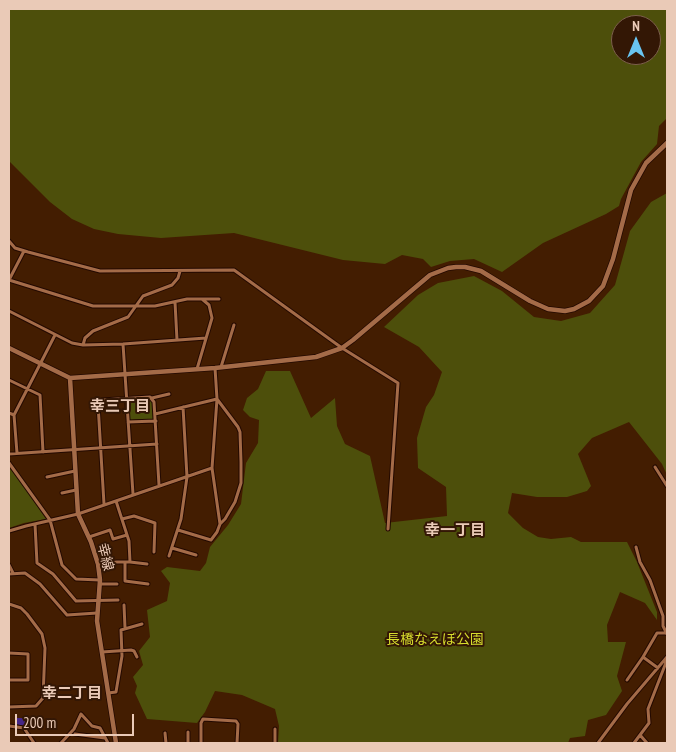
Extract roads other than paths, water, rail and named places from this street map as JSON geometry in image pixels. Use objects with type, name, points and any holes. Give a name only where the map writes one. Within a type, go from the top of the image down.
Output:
[{"type":"street","points":[[9,348],[70,378],[214,368],[304,359],[327,354],[342,348],[418,283],[430,275],[448,268],[465,267],[481,271],[530,301],[548,309],[565,311],[574,309],[589,301],[600,291],[626,215],[631,190],[646,163],[667,143]]},
{"type":"street","points":[[9,241],[15,248],[100,272],[234,270],[342,348],[398,383],[388,529]]},
{"type":"street","points":[[24,251],[9,280],[94,306],[155,306],[195,298],[219,299]]},
{"type":"street","points":[[83,345],[85,338],[89,334],[128,317],[143,296],[172,285],[178,278],[180,271]]},
{"type":"street","points":[[197,369],[212,318],[209,305],[202,299]]},
{"type":"street","points":[[175,302],[177,340]]},
{"type":"street","points":[[9,311],[72,343],[83,345],[206,338]]},
{"type":"street","points":[[221,367],[234,325]]},
{"type":"street","points":[[17,453],[14,415],[55,335]]},
{"type":"street","points":[[123,344],[133,494]]},
{"type":"street","points":[[178,530],[211,540],[218,532],[220,524],[212,468],[217,399],[214,368]]},
{"type":"street","name":"幸線","points":[[70,378],[78,514],[98,564],[97,613],[116,743]]},
{"type":"street","points":[[9,380],[40,396],[43,452]]},
{"type":"street","points":[[104,504],[98,404],[102,400],[152,398],[169,394]]},
{"type":"street","points":[[152,398],[156,421],[159,486]]},
{"type":"street","points":[[155,414],[217,399]]},
{"type":"street","points":[[217,399],[240,432],[241,462],[240,482],[235,502],[220,524]]},
{"type":"street","points":[[169,556],[181,519],[187,477],[183,407]]},
{"type":"street","points":[[9,412],[14,415]]},
{"type":"street","points":[[128,422],[156,421]]},
{"type":"street","points":[[9,454],[157,444]]},
{"type":"street","points":[[9,463],[50,520],[62,565],[76,579],[116,584]]},
{"type":"street","points":[[655,467],[667,486]]},
{"type":"street","points":[[9,531],[78,514],[212,468]]},
{"type":"street","points":[[47,477],[75,471]]},
{"type":"street","points":[[62,494],[76,490]]},
{"type":"street","points":[[116,501],[129,541],[130,562]]},
{"type":"street","points":[[122,519],[134,516],[155,523],[154,552]]},
{"type":"street","points":[[35,524],[37,562],[53,574],[76,601],[118,600]]},
{"type":"street","points":[[88,537],[110,530],[114,538],[127,535]]},
{"type":"street","points":[[172,548],[196,555]]},
{"type":"street","points":[[627,680],[658,633],[667,633],[663,626],[663,616],[657,598],[640,562],[636,548]]},
{"type":"street","points":[[125,562],[125,581],[148,584]]},
{"type":"street","points":[[98,564],[130,562],[147,564]]},
{"type":"street","points":[[9,565],[11,574],[25,573],[40,584],[67,614],[97,613]]},
{"type":"street","points":[[9,604],[21,608],[27,614],[42,634],[46,648],[43,698],[36,706],[9,707]]},
{"type":"street","points":[[124,605],[125,628]]},
{"type":"street","points":[[108,694],[116,692],[122,651],[121,630],[142,624]]},
{"type":"street","points":[[102,652],[134,651],[137,657]]},
{"type":"street","points":[[9,653],[28,654],[28,680],[9,680]]},
{"type":"street","points":[[643,657],[658,668]]},
{"type":"street","points":[[598,743],[627,704],[667,659]]},
{"type":"street","points":[[634,743],[649,723],[648,709],[667,659]]},
{"type":"street","points":[[61,743],[74,729],[81,714],[92,726],[100,728],[108,743]]},
{"type":"street","points":[[201,743],[201,723],[203,719],[236,721],[238,724],[237,743]]},
{"type":"street","points":[[9,726],[24,728],[34,743]]},
{"type":"street","points":[[275,729],[275,743]]},
{"type":"street","points":[[188,732],[188,743]]},
{"type":"street","points":[[166,733],[166,743]]},
{"type":"street","points":[[75,734],[106,738]]},
{"type":"street","points":[[640,735],[647,743]]},
{"type":"district","name":"幸三丁目","points":[[120,407]]},
{"type":"district","name":"幸一丁目","points":[[455,531]]},
{"type":"district","name":"幸二丁目","points":[[72,694]]},
{"type":"park label","name":"長橋なえぼ公園","points":[[435,640]]}]
